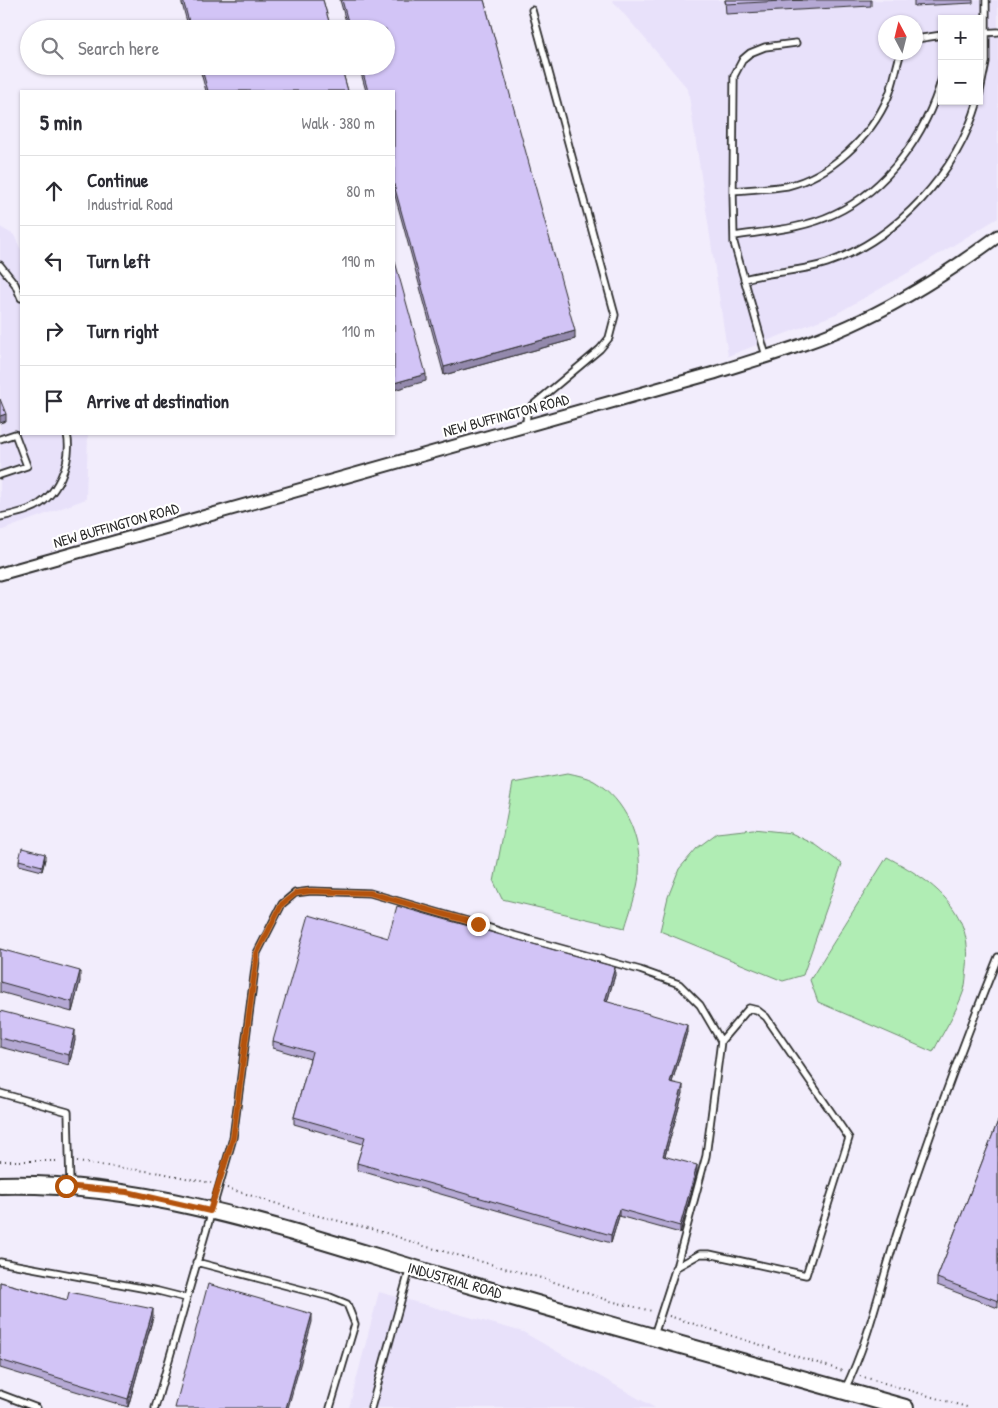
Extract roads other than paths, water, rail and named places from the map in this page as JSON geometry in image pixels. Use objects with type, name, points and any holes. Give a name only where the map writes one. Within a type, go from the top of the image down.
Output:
[{"type":"main road","name":"INDUSTRIAL ROAD","points":[[0,1185],[70,1186],[127,1192],[244,1219],[905,1408]]},
{"type":"street","name":"NEW BUFFINGTON ROAD","points":[[0,574],[714,373],[766,356],[862,320],[920,289],[998,236]]},
{"type":"lane","points":[[983,77],[988,32],[986,0]]},
{"type":"lane","points":[[526,425],[527,412],[532,406],[600,349],[609,338],[615,315],[532,10]]},
{"type":"lane","points":[[983,33],[998,32]]},
{"type":"lane","points":[[923,37],[938,35]]},
{"type":"lane","points":[[766,356],[734,236],[734,76],[743,59],[750,53],[765,47],[796,43]]},
{"type":"lane","points":[[733,191],[788,185],[811,176],[835,163],[865,134],[879,115],[889,96],[899,60]]},
{"type":"lane","points":[[734,236],[804,225],[834,214],[859,199],[899,163],[917,138],[938,90]]},
{"type":"lane","points":[[744,279],[761,274],[800,270],[827,263],[851,252],[896,223],[919,202],[952,159],[965,136],[977,105]]},
{"type":"lane","points":[[0,265],[15,284],[20,296]]},
{"type":"lane","points":[[0,439],[15,434],[27,466],[0,475]]},
{"type":"lane","points":[[0,517],[31,509],[46,499],[67,464],[70,444],[68,435]]},
{"type":"lane","points":[[155,1408],[210,1211],[233,1138],[257,953],[282,904],[296,893],[311,891],[370,893],[640,970],[679,984],[700,1004],[721,1041]]},
{"type":"lane","points":[[844,1391],[852,1374],[949,1079],[998,957]]},
{"type":"lane","points":[[654,1337],[706,1156],[721,1041],[749,1008],[758,1010],[766,1017],[849,1138],[806,1275],[709,1254],[700,1254],[675,1268]]},
{"type":"lane","points":[[0,1093],[68,1112],[70,1186]]},
{"type":"lane","points":[[0,1262],[158,1291],[186,1298]]},
{"type":"lane","points":[[196,1262],[330,1297],[346,1304],[355,1324],[330,1408]]},
{"type":"lane","points":[[370,1408],[411,1267]]},
{"type":"lane","points":[[0,1394],[38,1408]]}]
